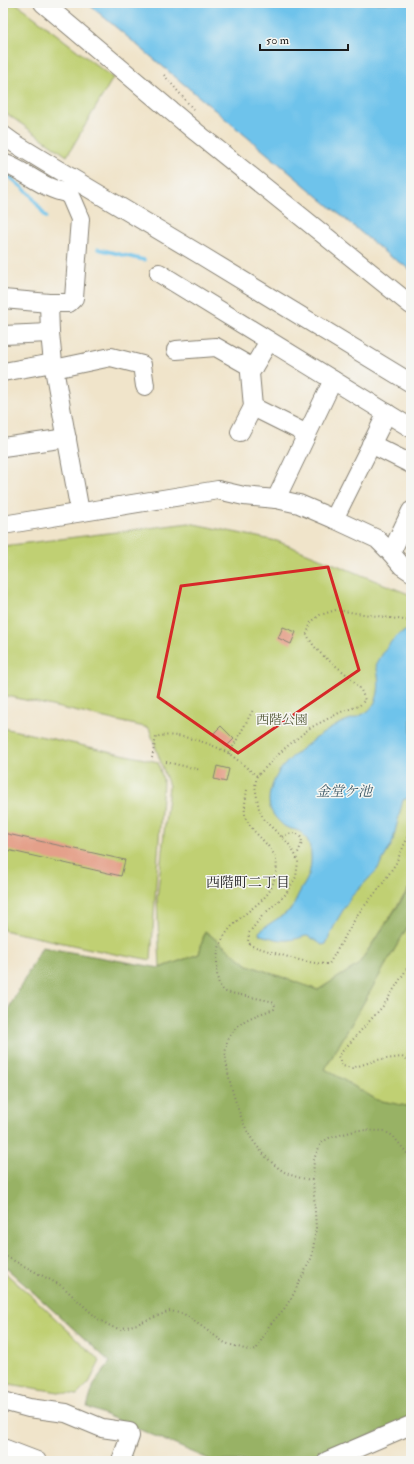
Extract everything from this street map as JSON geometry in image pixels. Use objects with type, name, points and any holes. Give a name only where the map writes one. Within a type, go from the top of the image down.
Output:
[{"type":"street","points":[[43,3],[196,132],[411,305]]},
{"type":"street","points":[[3,135],[71,187],[411,382]]},
{"type":"street","points":[[3,163],[44,186],[60,192],[71,187]]},
{"type":"street","points":[[3,299],[49,303],[69,303],[74,298],[80,219],[71,198],[71,187]]},
{"type":"street","points":[[159,273],[411,428]]},
{"type":"street","points":[[49,303],[50,333],[54,366],[80,512]]},
{"type":"street","points":[[3,335],[50,333]]},
{"type":"street","points":[[240,432],[253,406],[250,373],[269,341]]},
{"type":"street","points":[[176,350],[216,347],[253,368]]},
{"type":"street","points":[[3,372],[111,357],[142,365],[145,386]]},
{"type":"street","points":[[276,498],[333,380]]},
{"type":"street","points":[[253,406],[307,434]]},
{"type":"street","points":[[334,519],[387,412]]},
{"type":"street","points":[[3,447],[67,438]]},
{"type":"street","points":[[371,444],[411,464]]},
{"type":"street","points":[[3,525],[218,490],[244,496],[276,498],[299,504],[377,539],[392,553],[402,566],[411,572]]},
{"type":"street","points":[[392,553],[411,511]]},
{"type":"street","points":[[3,1401],[29,1408],[66,1413],[102,1428],[129,1432],[130,1436],[121,1461]]},
{"type":"street","points":[[327,1461],[411,1425]]},
{"type":"street","points":[[3,1448],[37,1461]]},
{"type":"path","points":[[164,75],[194,110]]},
{"type":"path","points":[[411,621],[336,610],[320,615],[311,622],[307,634],[311,643],[332,664],[360,688],[365,700],[358,706],[341,712],[310,728],[257,776],[256,786],[259,809],[264,820],[288,843],[298,862],[296,877],[286,894],[262,916],[249,933],[248,942],[252,946],[320,964],[330,964],[358,914],[382,886],[396,863],[411,830]]},
{"type":"path","points":[[407,620],[411,617]]},
{"type":"path","points":[[229,754],[253,710]]},
{"type":"path","points":[[152,758],[156,737],[163,735],[177,737],[212,746],[229,754],[257,776]]},
{"type":"path","points":[[166,762],[201,770]]},
{"type":"path","points":[[247,790],[245,814],[251,828],[271,850],[276,858],[277,871],[271,890],[265,898],[230,927],[225,933],[218,948],[217,976],[220,987],[226,992],[270,1000],[276,1006],[274,1009],[244,1021],[233,1031],[226,1045],[227,1064],[234,1096],[242,1120],[258,1148],[276,1167],[285,1173],[313,1180]]},
{"type":"path","points":[[282,837],[290,833],[300,834],[302,843],[296,856]]},
{"type":"path","points":[[411,962],[384,1005],[338,1056],[342,1066],[352,1068],[377,1060],[402,1057],[411,1061]]},
{"type":"path","points":[[3,1255],[62,1286],[98,1319],[112,1327],[126,1327],[170,1311],[184,1314],[225,1343],[251,1351],[256,1350],[269,1326],[292,1297],[312,1257],[316,1228],[313,1180],[314,1159],[321,1143],[329,1138],[358,1130],[384,1131],[393,1136],[411,1158]]},
{"type":"highlighted area","points":[[328,567],[359,670],[238,753],[158,697],[181,586]]},
{"type":"green space","points":[[3,3],[16,3],[113,78],[67,156],[3,111]]},
{"type":"green space","name":"西階公園","points":[[189,523],[277,541],[411,595],[411,890],[409,888],[358,965],[318,990],[248,965],[205,931],[199,954],[160,968],[157,899],[169,786],[149,728],[3,695],[3,546]]},
{"type":"green space","points":[[3,728],[158,762],[163,780],[151,960],[119,955],[3,930]]},
{"type":"green space","points":[[410,888],[411,921],[325,1069],[377,1100],[411,1107],[411,1419],[307,1461],[213,1461],[87,1407],[94,1384],[110,1362],[3,1265],[3,1019],[42,947],[160,968],[199,954],[205,931],[248,965],[318,990],[358,965]]},
{"type":"green space","points":[[411,921],[411,1107],[377,1100],[325,1069]]},
{"type":"green space","points":[[3,1271],[100,1361],[89,1383],[77,1395],[3,1383]]},
{"type":"water","points":[[87,3],[411,3],[411,270],[388,255]]},
{"type":"water","name":"金堂ケ池","points":[[405,631],[411,632],[411,797],[403,800],[392,844],[377,870],[351,897],[336,922],[326,944],[322,945],[308,936],[285,940],[260,935],[259,932],[292,907],[306,882],[311,864],[311,853],[309,843],[306,838],[299,831],[284,826],[273,814],[270,808],[269,798],[274,781],[281,768],[295,754],[313,740],[341,723],[368,711],[377,696],[379,683],[376,665],[392,641]]},
{"type":"building","points":[[283,627],[296,632],[291,644],[278,638]]},
{"type":"building","points":[[221,726],[234,739],[227,746],[214,733]]},
{"type":"building","points":[[217,766],[229,769],[226,782],[214,779]]},
{"type":"building","points":[[3,833],[125,860],[121,876],[3,849]]},
{"type":"waterway","points":[[5,173],[30,194],[46,217]]},
{"type":"waterway","points":[[98,249],[144,260]]},
{"type":"district","name":"西階町二丁目","points":[[248,882]]}]
